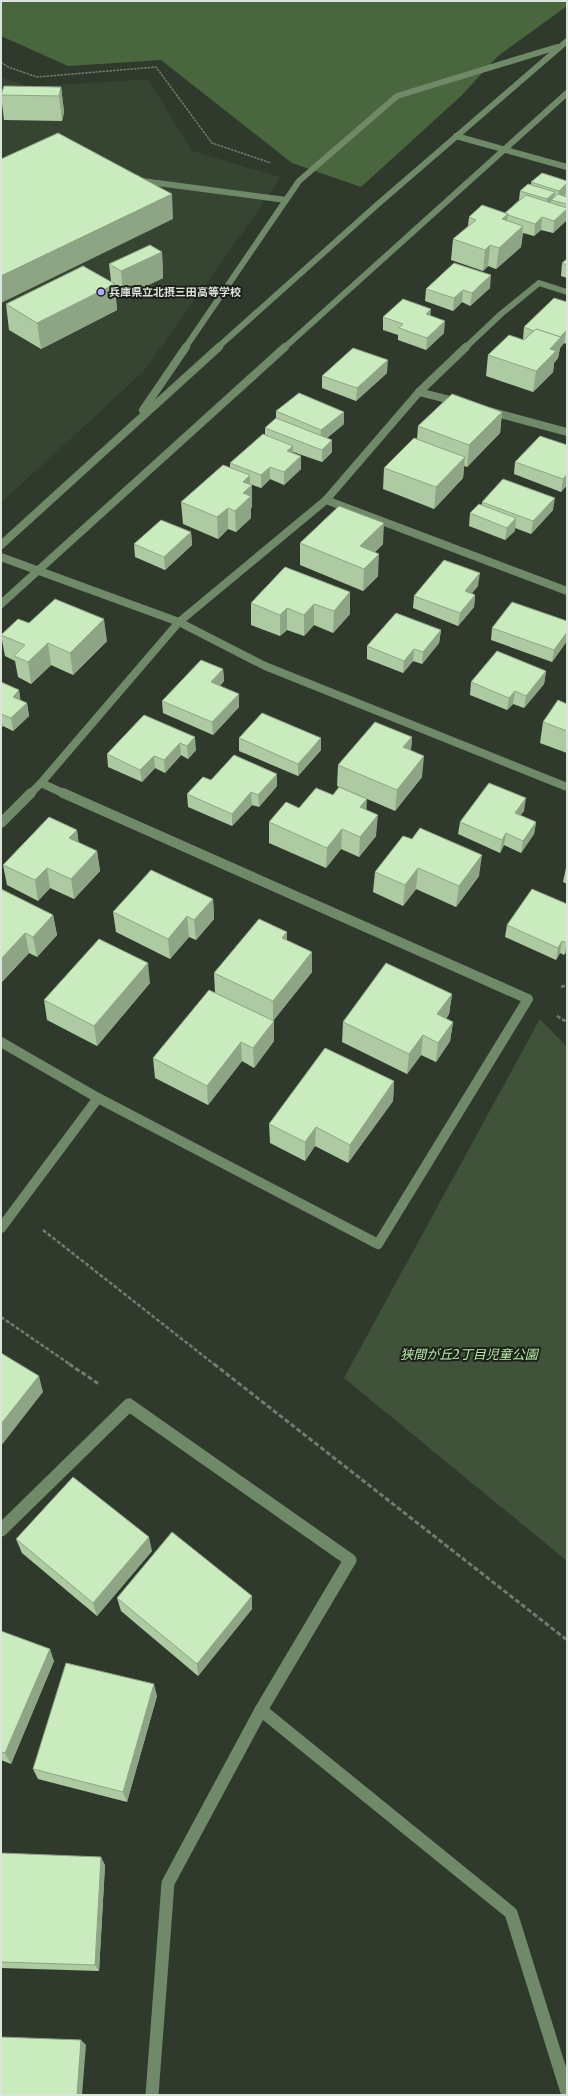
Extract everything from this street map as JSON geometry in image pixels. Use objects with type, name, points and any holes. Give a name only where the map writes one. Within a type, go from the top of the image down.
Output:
[{"type":"street","points":[[1,545],[134,423],[378,204],[564,44]]},
{"type":"street","points":[[134,423],[299,181],[306,174],[397,96],[564,44]]},
{"type":"street","points":[[1,604],[567,93]]},
{"type":"street","points":[[456,136],[567,167]]},
{"type":"street","points":[[129,174],[142,181],[286,200]]},
{"type":"street","points":[[1,823],[41,783],[179,622],[326,500],[419,392],[501,314],[539,283],[567,292]]},
{"type":"street","points":[[419,392],[464,404]]},
{"type":"street","points":[[478,408],[567,432]]},
{"type":"street","points":[[326,500],[567,591]]},
{"type":"street","points":[[1,557],[179,622],[265,666],[567,787]]},
{"type":"street","points":[[1,1042],[98,1098],[378,1244],[528,999],[41,783]]},
{"type":"street","points":[[1,1228],[98,1098]]},
{"type":"street","points":[[1,1530],[129,1405],[350,1560],[260,1710],[168,1883],[152,2095]]},
{"type":"street","points":[[260,1710],[511,1914],[567,2092]]},
{"type":"path","points":[[1,62],[8,67],[38,78],[156,67],[212,143],[306,174]]},
{"type":"path","points":[[15,1208],[567,1640]]},
{"type":"path","points":[[1,1317],[129,1405]]},
{"type":"shaded area","name":"兵庫県立北摂三田高等学校","points":[[1,77],[29,87],[148,79],[192,151],[280,177],[276,185],[144,371],[1,503]]},
{"type":"green space","points":[[1,1],[567,1],[567,6],[498,56],[461,96],[361,187],[292,163],[161,60],[68,66],[1,36]]},
{"type":"green space","name":"狭間が丘2丁目児童公園","points":[[540,1019],[567,1047],[567,1561],[344,1378]]},
{"type":"building","points":[[4,86],[61,87],[59,96],[1,95]]},
{"type":"building","points":[[58,133],[172,194],[1,276],[1,159]]},
{"type":"building","points":[[542,173],[567,181],[567,183],[559,191],[531,182]]},
{"type":"building","points":[[528,184],[555,192],[547,199],[520,191]]},
{"type":"building","points":[[558,194],[567,197],[567,204],[551,200]]},
{"type":"building","points":[[526,195],[567,209],[554,221],[542,217],[535,224],[505,213]]},
{"type":"building","points":[[482,205],[508,214],[502,219],[523,226],[499,248],[490,245],[485,250],[453,239],[476,220],[469,217]]},
{"type":"building","points":[[150,245],[162,252],[121,271],[109,264]]},
{"type":"building","points":[[567,259],[567,265],[562,263]]},
{"type":"building","points":[[454,263],[491,275],[472,293],[463,290],[454,298],[426,289]]},
{"type":"building","points":[[83,266],[115,284],[37,323],[6,304]]},
{"type":"building","points":[[554,298],[567,302],[567,331],[560,337],[536,329],[534,331],[524,327]]},
{"type":"building","points":[[403,299],[431,309],[426,314],[445,321],[427,338],[399,328],[403,324],[383,317]]},
{"type":"building","points":[[536,329],[561,337],[550,349],[556,351],[536,371],[488,355],[509,335],[524,340]]},
{"type":"building","points":[[353,348],[388,360],[357,388],[322,376]]},
{"type":"building","points":[[299,393],[344,412],[321,430],[276,411]]},
{"type":"building","points":[[452,394],[502,412],[469,445],[418,426]]},
{"type":"building","points":[[276,418],[332,440],[322,450],[265,428]]},
{"type":"building","points":[[263,434],[293,446],[287,451],[301,456],[284,472],[270,467],[261,475],[230,463]]},
{"type":"building","points":[[540,436],[567,445],[567,474],[563,479],[515,462]]},
{"type":"building","points":[[414,438],[465,457],[436,487],[384,468]]},
{"type":"building","points":[[223,465],[250,475],[243,482],[252,485],[243,493],[251,496],[235,511],[228,508],[217,517],[181,502]]},
{"type":"building","points":[[503,479],[555,498],[533,521],[482,502]]},
{"type":"building","points":[[479,504],[516,518],[507,528],[470,513]]},
{"type":"building","points":[[339,506],[384,523],[360,546],[379,554],[364,569],[300,543]]},
{"type":"building","points":[[161,520],[191,532],[164,557],[134,544]]},
{"type":"building","points":[[444,560],[480,573],[465,591],[475,595],[460,613],[414,596]]},
{"type":"building","points":[[285,567],[350,592],[334,611],[314,604],[304,615],[287,608],[280,615],[251,603]]},
{"type":"building","points":[[55,599],[104,619],[70,653],[48,643],[28,662],[14,656],[25,645],[1,635],[18,619],[29,623]]},
{"type":"building","points":[[512,602],[567,621],[567,632],[554,650],[492,628]]},
{"type":"building","points":[[396,613],[441,630],[423,652],[414,649],[404,661],[367,646]]},
{"type":"building","points":[[497,651],[546,671],[526,696],[515,691],[509,698],[471,682]]},
{"type":"building","points":[[201,660],[223,669],[211,682],[239,694],[212,722],[162,701]]},
{"type":"building","points":[[1,682],[19,690],[13,697],[27,703],[11,718],[1,714]]},
{"type":"building","points":[[558,700],[567,704],[567,731],[543,722]]},
{"type":"building","points":[[262,713],[321,738],[298,764],[239,738]]},
{"type":"building","points":[[144,715],[195,737],[187,746],[180,743],[164,760],[154,756],[140,770],[107,754]]},
{"type":"building","points":[[375,722],[412,737],[403,747],[424,756],[397,790],[338,765]]},
{"type":"building","points":[[234,755],[277,774],[258,795],[251,792],[232,814],[187,794],[203,777],[211,780]]},
{"type":"building","points":[[489,783],[526,798],[515,813],[536,822],[523,841],[506,833],[502,840],[460,822]]},
{"type":"building","points":[[339,787],[367,799],[360,807],[378,815],[360,837],[342,829],[327,848],[269,822],[286,802],[299,808],[316,788],[333,795]]},
{"type":"building","points":[[49,817],[77,830],[69,838],[97,851],[71,879],[47,868],[35,880],[3,865]]},
{"type":"building","points":[[420,828],[482,855],[459,886],[418,868],[405,885],[375,872],[403,836],[412,839]]},
{"type":"building","points":[[151,870],[213,899],[194,920],[187,916],[168,939],[113,912]]},
{"type":"building","points":[[1,889],[53,915],[33,937],[25,933],[1,959]]},
{"type":"building","points":[[532,889],[567,904],[567,943],[562,941],[558,948],[507,925]]},
{"type":"building","points":[[259,919],[287,932],[282,938],[312,952],[273,1001],[214,973]]},
{"type":"building","points":[[99,939],[148,963],[94,1026],[44,1000]]},
{"type":"building","points":[[386,963],[452,994],[437,1014],[453,1022],[438,1043],[423,1035],[409,1054],[343,1022]]},
{"type":"building","points":[[209,990],[274,1021],[253,1048],[241,1042],[207,1086],[153,1058]]},
{"type":"building","points":[[325,1048],[394,1081],[350,1145],[316,1127],[305,1142],[269,1124]]},
{"type":"building","points":[[1,1353],[39,1376],[1,1424]]},
{"type":"building","points":[[73,1477],[149,1537],[93,1603],[16,1539]]},
{"type":"building","points":[[172,1532],[252,1596],[197,1664],[117,1598]]},
{"type":"building","points":[[1,1631],[50,1649],[5,1753],[1,1752]]},
{"type":"building","points":[[66,1663],[154,1684],[123,1792],[33,1769]]},
{"type":"building","points":[[1,1853],[101,1857],[95,1965],[1,1962]]},
{"type":"building","points":[[1,2037],[81,2040],[77,2095],[1,2095]]},
{"type":"place","name":"兵庫県立北摂三田高等学校","points":[[101,292]]}]
